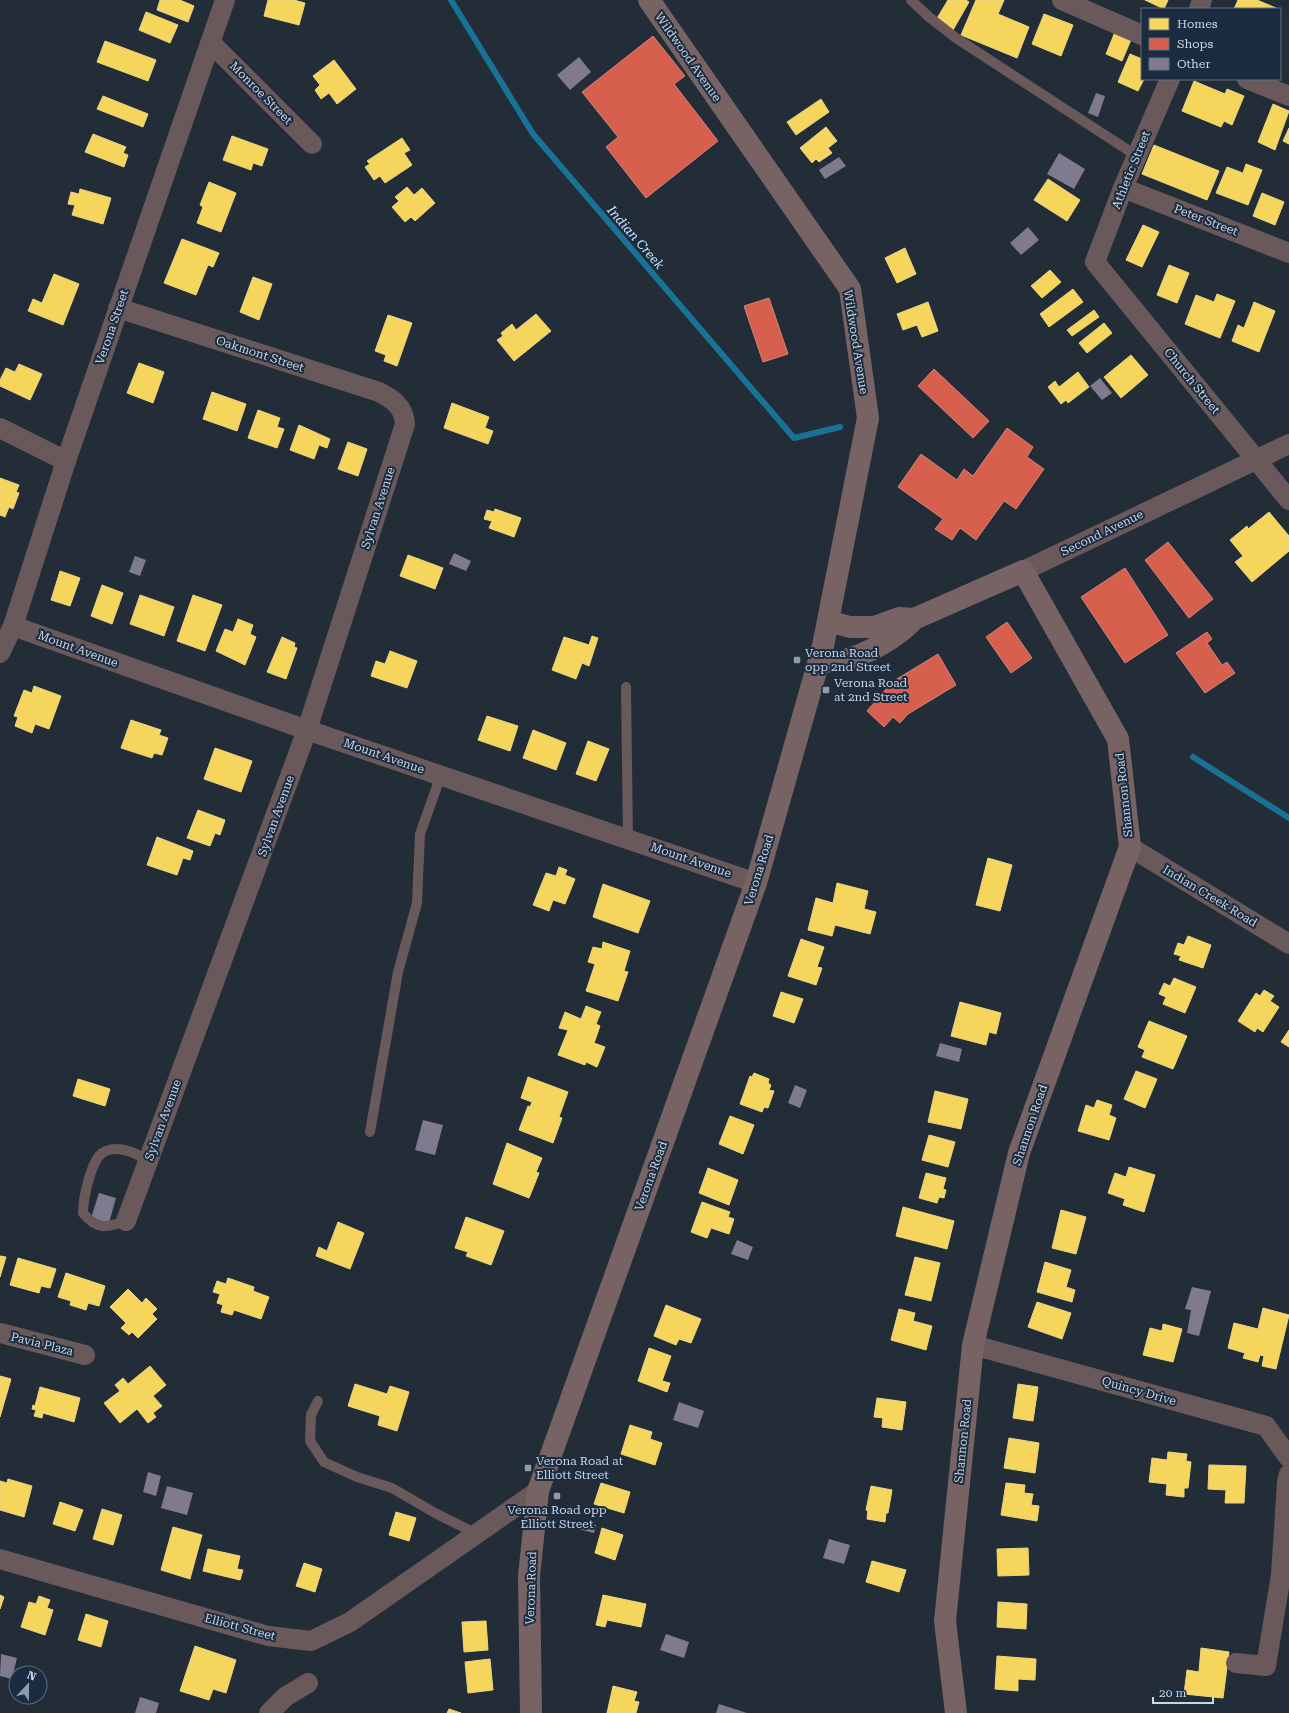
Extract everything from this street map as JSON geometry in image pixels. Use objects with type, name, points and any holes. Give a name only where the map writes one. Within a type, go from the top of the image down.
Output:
[{"type":"street","name":"Verona Street","points":[[0,653],[13,626],[66,461],[225,0]]},
{"type":"street","name":"Wildwood Avenue","points":[[649,0],[850,289],[868,418],[821,653]]},
{"type":"street","points":[[1062,0],[1141,35]]},
{"type":"street","name":"Monroe Street","points":[[210,43],[312,144]]},
{"type":"street","name":"Athletic Street","points":[[1095,262],[1123,188],[1170,80]]},
{"type":"street","points":[[1249,80],[1289,96]]},
{"type":"street","name":"Peter Street","points":[[1123,188],[1289,253]]},
{"type":"street","name":"Church Street","points":[[1095,262],[1289,500]]},
{"type":"street","name":"Oakmont Street","points":[[118,308],[378,392],[391,398],[399,406]]},
{"type":"street","name":"Sylvan Avenue","points":[[126,1221],[307,730],[405,424],[405,416],[399,406]]},
{"type":"street","points":[[0,428],[66,461]]},
{"type":"street","name":"Second Avenue","points":[[821,653],[840,661],[878,646],[905,630],[914,619],[1022,571],[1289,444]]},
{"type":"street","name":"Shannon Road","points":[[956,1713],[945,1621],[973,1344],[1019,1153],[1130,847],[1118,739],[1022,571]]},
{"type":"street","name":"Second Avenue","points":[[828,621],[850,627],[874,627],[899,618],[914,619]]},
{"type":"street","name":"Mount Avenue","points":[[13,626],[307,730],[756,882]]},
{"type":"street","name":"Verona Road","points":[[532,1713],[529,1576],[538,1492],[756,882],[821,653]]},
{"type":"street","name":"Indian Creek Road","points":[[1130,847],[1289,944]]},
{"type":"street","name":"Pavia Plaza","points":[[0,1333],[85,1355]]},
{"type":"street","name":"Quincy Drive","points":[[973,1344],[1266,1426],[1289,1458]]},
{"type":"street","points":[[1236,1663],[1266,1666],[1281,1575],[1287,1482],[1289,1474]]},
{"type":"street","name":"Elliott Street","points":[[0,1559],[268,1636],[311,1641],[350,1622],[538,1492]]},
{"type":"street","points":[[269,1713],[285,1697],[308,1683]]},
{"type":"lane","points":[[911,0],[929,17],[956,38],[1076,118],[1137,156]]},
{"type":"lane","points":[[626,687],[628,839]]},
{"type":"lane","points":[[370,1132],[398,972],[417,903],[420,834],[441,775]]},
{"type":"lane","points":[[126,1221],[112,1226],[101,1226],[91,1222],[83,1213],[83,1198],[91,1174],[99,1156],[108,1151],[115,1150],[134,1152],[148,1162]]},
{"type":"lane","points":[[318,1401],[311,1415],[310,1441],[324,1462],[357,1477],[392,1488],[435,1513],[477,1534]]},
{"type":"building: Homes","points":[[160,0],[180,0],[194,6],[188,22],[157,10]]},
{"type":"building: Homes","points":[[268,0],[294,0],[305,3],[299,25],[264,16]]},
{"type":"building: Homes","points":[[948,0],[966,0],[969,2],[953,30],[936,20]]},
{"type":"building: Homes","points":[[976,0],[1004,0],[998,14],[1029,27],[1017,58],[961,35]]},
{"type":"building: Homes","points":[[1145,0],[1168,0],[1164,8]]},
{"type":"building: Homes","points":[[1238,0],[1257,0],[1276,8],[1234,8]]},
{"type":"building: Homes","points":[[146,12],[178,25],[170,43],[139,30]]},
{"type":"building: Homes","points":[[1044,14],[1073,25],[1061,56],[1032,44]]},
{"type":"building: Homes","points":[[1117,27],[1133,35],[1122,61],[1106,54]]},
{"type":"building: Homes","points":[[105,41],[156,60],[148,81],[97,62]]},
{"type":"building: Homes","points":[[1130,54],[1141,59],[1141,80],[1144,80],[1138,91],[1118,82]]},
{"type":"building: Homes","points":[[334,60],[356,89],[337,104],[329,93],[321,99],[315,90],[320,85],[313,76]]},
{"type":"building: Homes","points":[[1194,81],[1225,94],[1227,89],[1244,96],[1232,125],[1224,121],[1221,127],[1182,111]]},
{"type":"building: Homes","points":[[103,96],[148,114],[143,127],[97,109]]},
{"type":"building: Homes","points":[[821,99],[829,112],[796,135],[787,122]]},
{"type":"building: Homes","points":[[1273,104],[1289,111],[1275,150],[1258,142]]},
{"type":"building: Homes","points":[[826,127],[837,141],[828,148],[832,153],[819,162],[816,159],[812,163],[800,148]]},
{"type":"building: Homes","points":[[1289,128],[1289,144],[1283,141]]},
{"type":"building: Homes","points":[[93,134],[126,147],[123,153],[128,155],[124,167],[85,152]]},
{"type":"building: Homes","points":[[232,136],[268,149],[262,166],[253,163],[251,170],[223,160]]},
{"type":"building: Homes","points":[[402,138],[410,150],[404,153],[412,165],[385,183],[380,176],[374,180],[365,167],[370,164],[367,161]]},
{"type":"building: Homes","points":[[1154,145],[1219,171],[1207,200],[1142,174]]},
{"type":"building: Homes","points":[[1246,164],[1262,170],[1248,205],[1216,193],[1227,167],[1243,173]]},
{"type":"building: Homes","points":[[1048,179],[1080,200],[1067,221],[1034,200]]},
{"type":"building: Homes","points":[[209,182],[236,193],[221,232],[197,223],[203,207],[200,205]]},
{"type":"building: Homes","points":[[407,187],[414,195],[422,188],[435,203],[415,221],[411,217],[405,222],[392,207],[399,201],[395,197]]},
{"type":"building: Homes","points":[[80,189],[111,198],[103,224],[72,215],[75,205],[68,204],[71,192],[79,194]]},
{"type":"building: Homes","points":[[1262,193],[1284,202],[1275,225],[1253,216]]},
{"type":"building: Homes","points":[[1143,225],[1159,232],[1142,267],[1126,260]]},
{"type":"building: Homes","points":[[182,239],[219,253],[213,267],[208,265],[196,295],[164,283]]},
{"type":"building: Homes","points":[[905,248],[916,274],[897,283],[885,258]]},
{"type":"building: Homes","points":[[1169,265],[1189,273],[1177,303],[1157,295]]},
{"type":"building: Homes","points":[[1050,270],[1061,282],[1042,298],[1031,286]]},
{"type":"building: Homes","points":[[54,274],[79,284],[63,325],[28,311],[33,299],[42,303]]},
{"type":"building: Homes","points":[[253,277],[272,284],[259,320],[240,312]]},
{"type":"building: Homes","points":[[1073,289],[1083,302],[1049,327],[1040,314]]},
{"type":"building: Homes","points":[[1217,294],[1235,301],[1220,338],[1185,324],[1196,295],[1214,302]]},
{"type":"building: Homes","points":[[928,302],[938,331],[922,337],[917,325],[903,330],[897,314]]},
{"type":"building: Homes","points":[[1254,302],[1275,311],[1259,352],[1232,341],[1238,325],[1244,328]]},
{"type":"building: Homes","points":[[1094,310],[1099,317],[1072,336],[1067,330]]},
{"type":"building: Homes","points":[[536,314],[551,331],[514,361],[497,340],[503,336],[501,333],[512,324],[516,330]]},
{"type":"building: Homes","points":[[388,315],[412,323],[397,366],[384,361],[386,355],[375,351]]},
{"type":"building: Homes","points":[[1104,323],[1112,333],[1087,353],[1079,343]]},
{"type":"building: Homes","points":[[1131,355],[1148,375],[1121,398],[1104,377]]},
{"type":"building: Homes","points":[[139,363],[164,372],[153,403],[127,393]]},
{"type":"building: Homes","points":[[19,364],[42,374],[30,400],[0,386],[0,380],[6,368],[15,372]]},
{"type":"building: Homes","points":[[1078,372],[1089,387],[1068,403],[1066,400],[1061,404],[1048,387],[1055,381],[1059,387]]},
{"type":"building: Homes","points":[[212,392],[246,404],[237,431],[203,419]]},
{"type":"building: Homes","points":[[452,403],[489,417],[485,428],[493,431],[488,444],[444,428]]},
{"type":"building: Homes","points":[[258,410],[280,418],[277,427],[284,429],[277,448],[248,438]]},
{"type":"building: Homes","points":[[299,425],[330,439],[327,448],[319,445],[314,459],[290,450]]},
{"type":"building: Homes","points":[[348,442],[367,449],[358,476],[338,469]]},
{"type":"building: Homes","points":[[0,478],[19,485],[16,492],[19,493],[13,509],[9,507],[5,517],[0,515]]},
{"type":"building: Homes","points":[[495,509],[521,518],[514,537],[489,528],[492,521],[484,519],[487,510],[494,512]]},
{"type":"building: Homes","points":[[1269,512],[1289,536],[1289,551],[1252,582],[1235,562],[1243,556],[1230,540],[1247,526],[1248,529]]},
{"type":"building: Homes","points":[[408,555],[443,568],[435,589],[400,576]]},
{"type":"building: Homes","points":[[60,571],[80,578],[70,606],[51,600]]},
{"type":"building: Homes","points":[[102,585],[123,593],[112,624],[91,616]]},
{"type":"building: Homes","points":[[140,595],[174,607],[164,636],[130,624]]},
{"type":"building: Homes","points":[[193,595],[222,605],[205,651],[177,641]]},
{"type":"building: Homes","points":[[238,619],[253,625],[250,634],[256,637],[245,665],[216,651],[225,629],[233,632]]},
{"type":"building: Homes","points":[[592,636],[598,638],[589,666],[582,663],[576,679],[552,670],[564,637],[589,645]]},
{"type":"building: Homes","points":[[282,637],[295,643],[294,647],[297,648],[286,679],[267,672]]},
{"type":"building: Homes","points":[[390,651],[417,661],[407,688],[371,676],[376,661],[385,664]]},
{"type":"building: Homes","points":[[34,686],[61,696],[49,729],[35,724],[32,733],[15,726],[18,717],[14,716],[24,690],[32,693]]},
{"type":"building: Homes","points":[[487,716],[518,726],[510,751],[478,740]]},
{"type":"building: Homes","points":[[131,720],[161,730],[159,735],[168,738],[162,755],[154,753],[152,758],[121,748]]},
{"type":"building: Homes","points":[[533,730],[566,743],[556,770],[523,758]]},
{"type":"building: Homes","points":[[588,741],[609,749],[596,781],[576,774]]},
{"type":"building: Homes","points":[[215,748],[252,761],[241,792],[204,779]]},
{"type":"building: Homes","points":[[198,810],[225,820],[220,835],[215,833],[210,846],[187,838]]},
{"type":"building: Homes","points":[[157,837],[193,851],[190,860],[183,858],[177,875],[147,865]]},
{"type":"building: Homes","points":[[988,858],[1012,865],[1000,911],[976,905]]},
{"type":"building: Homes","points":[[559,867],[567,870],[565,875],[575,879],[565,904],[553,900],[549,911],[533,905],[546,873],[556,876]]},
{"type":"building: Homes","points":[[837,883],[868,891],[864,909],[876,912],[870,934],[835,925],[832,936],[808,930],[816,898],[833,903]]},
{"type":"building: Homes","points":[[603,884],[650,901],[638,933],[593,917]]},
{"type":"building: Homes","points":[[1188,936],[1211,945],[1203,968],[1179,960],[1181,956],[1174,954],[1178,943],[1184,945]]},
{"type":"building: Homes","points":[[801,939],[824,947],[817,967],[822,968],[816,985],[788,976]]},
{"type":"building: Homes","points":[[603,942],[630,951],[624,971],[628,972],[618,1001],[586,991],[595,964],[588,962],[593,947],[602,949]]},
{"type":"building: Homes","points":[[1174,978],[1196,987],[1185,1013],[1163,1004],[1166,997],[1159,994],[1164,983],[1170,986]]},
{"type":"building: Homes","points":[[1264,990],[1274,996],[1270,1001],[1279,1007],[1263,1032],[1257,1028],[1255,1032],[1238,1021],[1256,993],[1260,996]]},
{"type":"building: Homes","points":[[781,992],[803,999],[794,1023],[773,1016]]},
{"type":"building: Homes","points":[[960,1002],[1001,1013],[996,1034],[989,1032],[986,1045],[951,1036]]},
{"type":"building: Homes","points":[[586,1006],[601,1012],[596,1024],[600,1026],[594,1043],[605,1047],[597,1067],[586,1062],[585,1065],[558,1055],[568,1030],[559,1028],[565,1012],[581,1019]]},
{"type":"building: Homes","points":[[1149,1021],[1187,1036],[1173,1069],[1142,1057],[1145,1050],[1138,1047]]},
{"type":"building: Homes","points":[[1289,1030],[1289,1047],[1281,1042]]},
{"type":"building: Homes","points":[[1136,1071],[1157,1079],[1145,1108],[1124,1099]]},
{"type":"building: Homes","points":[[754,1073],[769,1079],[768,1083],[771,1085],[769,1090],[774,1091],[768,1108],[764,1107],[762,1112],[740,1104],[750,1076],[752,1077]]},
{"type":"building: Homes","points":[[528,1077],[568,1092],[559,1117],[562,1118],[553,1143],[519,1130],[528,1106],[530,1107],[532,1102],[521,1098]]},
{"type":"building: Homes","points":[[78,1079],[110,1089],[105,1106],[73,1096]]},
{"type":"building: Homes","points":[[935,1091],[968,1099],[961,1129],[928,1122]]},
{"type":"building: Homes","points":[[1097,1100],[1112,1105],[1109,1115],[1116,1118],[1109,1140],[1078,1131],[1086,1105],[1094,1108]]},
{"type":"building: Homes","points":[[730,1116],[754,1125],[743,1154],[719,1144]]},
{"type":"building: Homes","points":[[929,1135],[955,1142],[948,1167],[922,1160]]},
{"type":"building: Homes","points":[[507,1143],[542,1158],[536,1172],[539,1173],[529,1198],[493,1184]]},
{"type":"building: Homes","points":[[1129,1167],[1155,1175],[1144,1212],[1123,1205],[1125,1199],[1108,1193],[1115,1173],[1126,1177]]},
{"type":"building: Homes","points":[[708,1168],[738,1180],[729,1205],[699,1193]]},
{"type":"building: Homes","points":[[926,1173],[946,1178],[943,1189],[946,1190],[944,1198],[939,1197],[937,1203],[919,1198]]},
{"type":"building: Homes","points":[[702,1202],[730,1212],[728,1217],[734,1219],[729,1234],[711,1228],[707,1238],[691,1232]]},
{"type":"building: Homes","points":[[903,1207],[954,1221],[947,1249],[896,1236]]},
{"type":"building: Homes","points":[[1061,1210],[1086,1217],[1076,1254],[1052,1248]]},
{"type":"building: Homes","points":[[466,1217],[504,1231],[491,1265],[466,1256],[468,1252],[455,1248]]},
{"type":"building: Homes","points":[[338,1222],[364,1233],[350,1269],[316,1256],[319,1247],[327,1251]]},
{"type":"building: Homes","points":[[0,1256],[6,1257],[0,1277]]},
{"type":"building: Homes","points":[[915,1257],[940,1263],[931,1301],[905,1295]]},
{"type":"building: Homes","points":[[18,1258],[56,1269],[50,1288],[41,1286],[39,1293],[10,1285]]},
{"type":"building: Homes","points":[[1045,1262],[1071,1270],[1066,1287],[1075,1290],[1072,1302],[1037,1292]]},
{"type":"building: Homes","points":[[66,1273],[105,1286],[99,1306],[88,1303],[86,1310],[70,1305],[71,1301],[58,1297]]},
{"type":"building: Homes","points":[[228,1278],[254,1287],[253,1291],[269,1297],[261,1319],[234,1310],[232,1315],[221,1312],[223,1305],[217,1303],[220,1294],[213,1292],[217,1281],[226,1284]]},
{"type":"building: Homes","points":[[128,1289],[142,1303],[146,1298],[157,1309],[152,1314],[157,1319],[138,1338],[132,1332],[129,1335],[121,1328],[126,1323],[110,1307]]},
{"type":"building: Homes","points":[[1037,1302],[1071,1313],[1062,1339],[1028,1327]]},
{"type":"building: Homes","points":[[666,1305],[701,1319],[691,1343],[679,1339],[676,1345],[654,1336]]},
{"type":"building: Homes","points":[[1263,1308],[1289,1315],[1276,1369],[1262,1366],[1264,1356],[1260,1355],[1258,1362],[1243,1358],[1245,1353],[1228,1348],[1234,1323],[1258,1329]]},
{"type":"building: Homes","points":[[899,1309],[915,1313],[913,1321],[932,1326],[926,1350],[891,1340]]},
{"type":"building: Homes","points":[[1163,1324],[1182,1329],[1173,1362],[1143,1355],[1150,1328],[1162,1331]]},
{"type":"building: Homes","points":[[649,1348],[671,1356],[662,1381],[670,1383],[667,1392],[638,1381]]},
{"type":"building: Homes","points":[[150,1366],[166,1385],[153,1396],[162,1406],[153,1413],[156,1417],[148,1423],[137,1409],[120,1423],[104,1403],[120,1391],[115,1385],[123,1378],[128,1384]]},
{"type":"building: Homes","points":[[0,1376],[11,1379],[0,1417]]},
{"type":"building: Homes","points":[[355,1384],[387,1394],[390,1386],[409,1392],[397,1431],[378,1425],[380,1416],[348,1406]]},
{"type":"building: Homes","points":[[1018,1384],[1038,1387],[1033,1421],[1013,1418]]},
{"type":"building: Homes","points":[[40,1387],[80,1398],[74,1422],[43,1413],[42,1418],[34,1416],[36,1410],[32,1409],[33,1405],[35,1406]]},
{"type":"building: Homes","points":[[877,1398],[906,1402],[902,1430],[882,1427],[883,1418],[874,1417]]},
{"type":"building: Homes","points":[[630,1425],[652,1432],[650,1439],[662,1443],[655,1465],[621,1454]]},
{"type":"building: Homes","points":[[1009,1438],[1039,1443],[1035,1473],[1004,1468]]},
{"type":"building: Homes","points":[[1168,1452],[1187,1454],[1186,1461],[1191,1462],[1188,1488],[1184,1488],[1184,1497],[1166,1495],[1167,1484],[1149,1482],[1152,1458],[1167,1460]]},
{"type":"building: Homes","points":[[1209,1465],[1246,1466],[1244,1503],[1225,1503],[1226,1490],[1208,1489]]},
{"type":"building: Homes","points":[[8,1479],[32,1486],[24,1517],[0,1510],[0,1481],[7,1483]]},
{"type":"building: Homes","points":[[601,1483],[630,1492],[624,1513],[594,1504]]},
{"type":"building: Homes","points":[[1006,1483],[1025,1485],[1024,1493],[1033,1494],[1031,1505],[1039,1506],[1037,1521],[1001,1515]]},
{"type":"building: Homes","points":[[871,1486],[892,1490],[885,1522],[867,1519],[868,1511],[866,1510]]},
{"type":"building: Homes","points":[[60,1502],[83,1510],[75,1531],[53,1524]]},
{"type":"building: Homes","points":[[102,1509],[122,1515],[113,1545],[93,1539]]},
{"type":"building: Homes","points":[[396,1512],[416,1518],[409,1541],[389,1535]]},
{"type":"building: Homes","points":[[173,1527],[202,1535],[190,1579],[161,1570]]},
{"type":"building: Homes","points":[[602,1528],[623,1535],[615,1560],[595,1553]]},
{"type":"building: Homes","points":[[1028,1548],[1029,1575],[998,1576],[997,1549]]},
{"type":"building: Homes","points":[[208,1549],[240,1556],[237,1569],[243,1570],[240,1580],[203,1571]]},
{"type":"building: Homes","points":[[872,1561],[906,1570],[899,1592],[866,1582]]},
{"type":"building: Homes","points":[[304,1563],[322,1569],[315,1592],[296,1586]]},
{"type":"building: Homes","points":[[0,1595],[4,1597],[0,1609]]},
{"type":"building: Homes","points":[[603,1595],[646,1604],[641,1627],[607,1620],[605,1627],[596,1625]]},
{"type":"building: Homes","points":[[39,1596],[50,1600],[47,1608],[53,1610],[45,1635],[21,1627],[29,1602],[36,1604]]},
{"type":"building: Homes","points":[[998,1602],[1027,1604],[1026,1629],[997,1627]]},
{"type":"building: Homes","points":[[86,1614],[108,1621],[101,1647],[78,1640]]},
{"type":"building: Homes","points":[[486,1621],[488,1650],[464,1652],[462,1622]]},
{"type":"building: Homes","points":[[195,1646],[236,1660],[226,1693],[213,1689],[209,1700],[180,1691]]},
{"type":"building: Homes","points":[[1201,1648],[1229,1652],[1223,1698],[1184,1694],[1187,1670],[1199,1672]]},
{"type":"building: Homes","points":[[997,1656],[1036,1659],[1035,1680],[1018,1679],[1018,1691],[995,1689]]},
{"type":"building: Homes","points":[[490,1659],[493,1690],[468,1693],[465,1662]]},
{"type":"building: Homes","points":[[613,1686],[637,1692],[634,1701],[639,1702],[636,1713],[607,1713]]},
{"type":"building: Homes","points":[[449,1709],[461,1713],[447,1713]]},
{"type":"building: Shops","points":[[653,36],[685,76],[674,84],[718,141],[646,198],[606,147],[618,137],[582,92]]},
{"type":"building: Shops","points":[[769,298],[788,354],[763,362],[744,306]]},
{"type":"building: Shops","points":[[934,369],[989,421],[973,438],[918,386]]},
{"type":"building: Shops","points":[[1007,428],[1033,447],[1027,457],[1044,469],[1016,509],[1004,501],[976,540],[960,528],[952,540],[935,529],[943,519],[898,487],[921,454],[957,480],[964,469],[973,476]]},
{"type":"building: Shops","points":[[1168,542],[1213,599],[1189,618],[1145,560]]},
{"type":"building: Shops","points":[[1125,568],[1168,635],[1125,663],[1081,597]]},
{"type":"building: Shops","points":[[1007,622],[1032,658],[1011,673],[986,637]]},
{"type":"building: Shops","points":[[1207,632],[1212,639],[1207,643],[1222,665],[1227,662],[1235,673],[1205,693],[1176,653]]},
{"type":"building: Shops","points":[[938,654],[956,685],[908,714],[900,723],[893,717],[884,727],[867,711],[892,682]]},
{"type":"building: Other","points":[[579,57],[591,72],[570,90],[557,75]]},
{"type":"building: Other","points":[[1096,93],[1105,96],[1098,117],[1088,113]]},
{"type":"building: Other","points":[[1059,153],[1085,169],[1074,189],[1047,174]]},
{"type":"building: Other","points":[[839,157],[846,166],[825,179],[819,170]]},
{"type":"building: Other","points":[[1028,227],[1039,240],[1021,255],[1010,243]]},
{"type":"building: Other","points":[[1100,378],[1112,393],[1102,400],[1090,386]]},
{"type":"building: Other","points":[[454,553],[471,561],[466,571],[449,564]]},
{"type":"building: Other","points":[[135,556],[146,560],[140,576],[129,572]]},
{"type":"building: Other","points":[[940,1043],[962,1049],[959,1062],[936,1056]]},
{"type":"building: Other","points":[[795,1085],[807,1090],[800,1108],[788,1103]]},
{"type":"building: Other","points":[[423,1120],[443,1125],[435,1155],[415,1150]]},
{"type":"building: Other","points":[[99,1193],[116,1198],[109,1223],[91,1218]]},
{"type":"building: Other","points":[[737,1240],[753,1247],[748,1260],[731,1254]]},
{"type":"building: Other","points":[[1192,1287],[1211,1291],[1199,1336],[1187,1333],[1191,1310],[1185,1309]]},
{"type":"building: Other","points":[[679,1402],[704,1411],[698,1428],[673,1420]]},
{"type":"building: Other","points":[[148,1472],[161,1476],[156,1496],[143,1492]]},
{"type":"building: Other","points":[[167,1486],[193,1493],[187,1515],[161,1508]]},
{"type":"building: Other","points":[[576,1521],[596,1525],[594,1533],[574,1528]]},
{"type":"building: Other","points":[[829,1539],[850,1545],[844,1564],[823,1558]]},
{"type":"building: Other","points":[[666,1634],[689,1642],[684,1658],[660,1650]]},
{"type":"building: Other","points":[[1,1654],[17,1658],[15,1665],[8,1665],[8,1678],[0,1676]]},
{"type":"building: Other","points":[[140,1697],[159,1703],[156,1713],[135,1713]]},
{"type":"building: Other","points":[[719,1704],[747,1713],[716,1713]]},
{"type":"waterway","name":"Indian Creek","points":[[451,0],[533,134],[794,438],[840,427]]},
{"type":"waterway","name":"Indian Creek","points":[[1193,757],[1289,818]]},
{"type":"place","name":"Verona Road opp 2nd Street","points":[[797,660]]},
{"type":"place","name":"Verona Road at 2nd Street","points":[[826,690]]},
{"type":"place","name":"Verona Road at Elliott Street","points":[[528,1468]]},
{"type":"place","name":"Verona Road opp Elliott Street","points":[[557,1496]]}]
